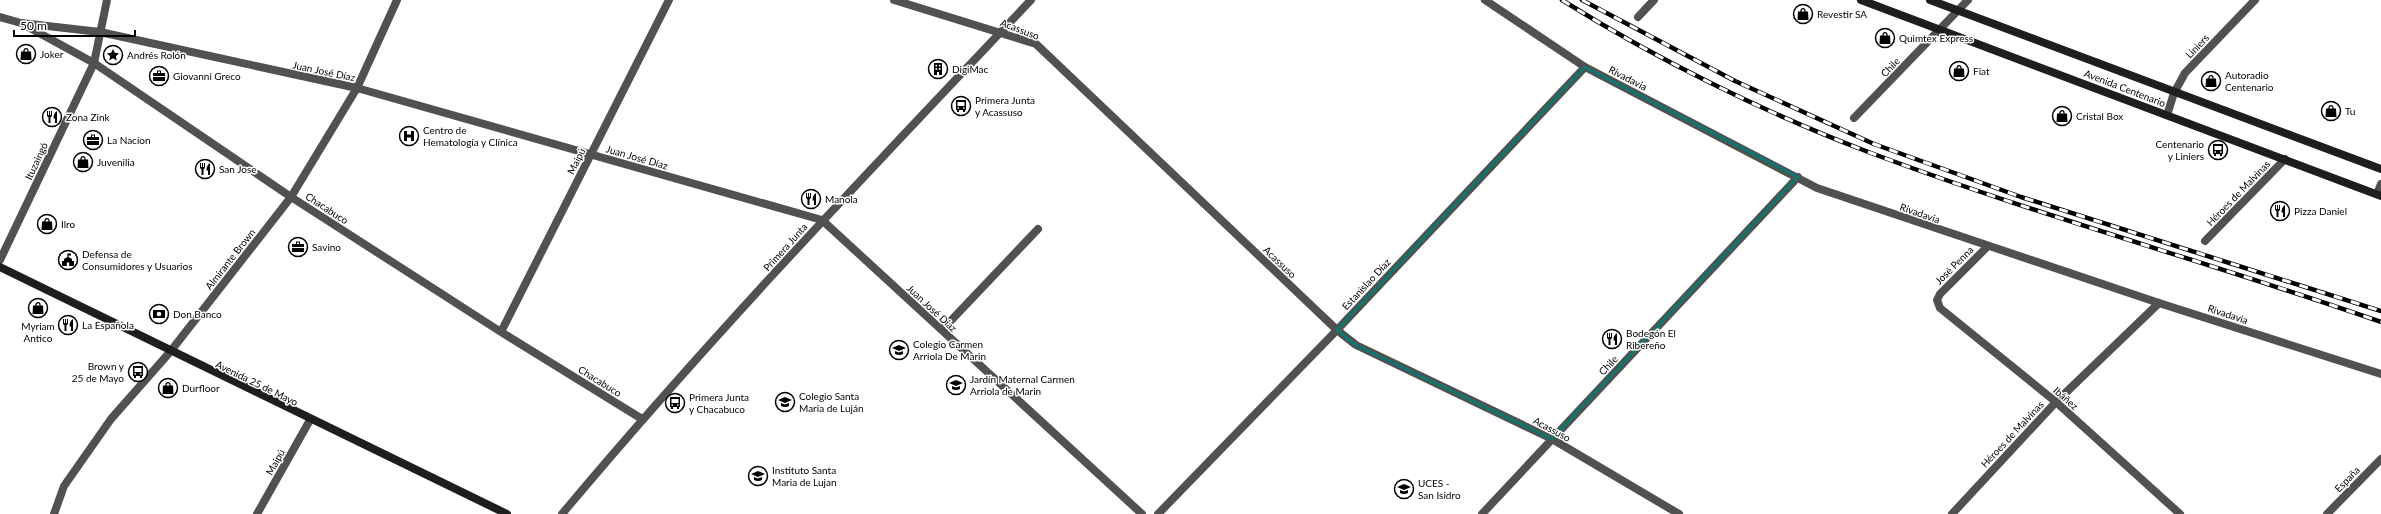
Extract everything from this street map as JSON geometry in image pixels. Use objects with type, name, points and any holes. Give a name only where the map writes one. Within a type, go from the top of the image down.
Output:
[{"type":"main road","name":"Avenida Centenario","points":[[1861,0],[2379,195]]},
{"type":"main road","name":"Avenida Centenario","points":[[1930,0],[2174,93],[2381,169]]},
{"type":"main road","name":"Avenida 25 de Mayo","points":[[0,267],[170,352],[507,514]]},
{"type":"street","name":"Ituzaingó","points":[[0,260],[94,63],[107,0]]},
{"type":"street","name":"Almirante Brown","points":[[54,514],[64,486],[111,419],[170,352],[291,197],[357,88],[397,0]]},
{"type":"street","name":"Maipú","points":[[501,332],[669,0]]},
{"type":"street","name":"Acassuso","points":[[894,0],[1036,44],[1337,330],[1356,345],[1552,439],[1679,514]]},
{"type":"street","name":"Primera Junta","points":[[562,514],[642,419],[822,220],[1031,0]]},
{"type":"street","name":"Rivadavia","points":[[1485,0],[1585,67],[1817,188],[2159,303],[2381,374]]},
{"type":"street","points":[[1638,17],[1654,0]]},
{"type":"street","name":"Chile","points":[[1854,118],[1968,0]]},
{"type":"street","name":"Liniers","points":[[2167,115],[2174,93],[2185,73],[2255,0]]},
{"type":"street","name":"Chacabuco","points":[[0,17],[21,22],[94,63],[291,197],[501,332],[642,419]]},
{"type":"street","name":"Juan José Díaz","points":[[21,22],[100,32],[357,88],[822,220],[1142,514]]},
{"type":"street","name":"Estanislao Díaz","points":[[1158,514],[1337,330],[1585,67]]},
{"type":"street","name":"Héroes de Malvinas","points":[[2205,242],[2285,159]]},
{"type":"street","name":"Chile","points":[[1482,514],[1798,177]]},
{"type":"street","points":[[2379,195],[2381,184]]},
{"type":"street","points":[[942,330],[1038,229]]},
{"type":"street","name":"José Penna","points":[[1937,300],[1940,294],[1988,246]]},
{"type":"street","name":"Ibáñez","points":[[1937,300],[1940,308],[2056,402],[2180,514]]},
{"type":"street","name":"Héroes de Malvinas","points":[[1952,514],[2056,402],[2159,303]]},
{"type":"street","name":"Maipú","points":[[257,514],[310,420]]},
{"type":"street","name":"España","points":[[2327,514],[2381,459]]},
{"type":"highlighted area","points":[[1585,67],[1798,177],[1552,439],[1356,345],[1337,330]]},
{"type":"railway","points":[[1562,0],[1635,43],[1713,84],[1832,138],[1998,198],[2317,300],[2381,322]]},
{"type":"railway","points":[[1582,0],[1735,81],[1874,144],[2021,197],[2381,311]]},
{"type":"place","name":"Revestir SA","points":[[1803,14]]},
{"type":"place","name":"Quimtex Express","points":[[1885,38]]},
{"type":"place","name":"Joker","points":[[26,54]]},
{"type":"place","name":"Andrés Rolón","points":[[113,55]]},
{"type":"place","name":"DigiMac","points":[[938,69]]},
{"type":"place","name":"Fiat","points":[[1959,71]]},
{"type":"place","name":"Giovanni Greco","points":[[159,76]]},
{"type":"place","name":"Autoradio Centenario","points":[[2211,81]]},
{"type":"place","name":"Primera Junta y Acassuso","points":[[961,106]]},
{"type":"place","name":"Tu","points":[[2331,111]]},
{"type":"place","name":"Cristal Box","points":[[2062,116]]},
{"type":"place","name":"Zona Zink","points":[[52,117]]},
{"type":"place","name":"Centro de Hematología y Clínica","points":[[409,136]]},
{"type":"place","name":"La Nacion","points":[[93,140]]},
{"type":"place","name":"Centenario y Liniers","points":[[2218,150]]},
{"type":"place","name":"Juvenilia","points":[[83,162]]},
{"type":"place","name":"San Jose","points":[[205,169]]},
{"type":"place","name":"Manola","points":[[811,199]]},
{"type":"place","name":"Pizza Daniel","points":[[2280,211]]},
{"type":"place","name":"Ilro","points":[[47,224]]},
{"type":"place","name":"Savino","points":[[298,247]]},
{"type":"place","name":"Defensa de Consumidores y Usuarios","points":[[68,260]]},
{"type":"place","name":"Myriam Antico","points":[[38,308]]},
{"type":"place","name":"Don Banco","points":[[159,314]]},
{"type":"place","name":"La Española","points":[[68,325]]},
{"type":"place","name":"Bodegón El Ribereño","points":[[1612,339]]},
{"type":"place","name":"Colegio Carmen Arriola De Marin","points":[[899,350]]},
{"type":"place","name":"Brown y 25 de Mayo","points":[[138,372]]},
{"type":"place","name":"Jardín Maternal Carmen Arriola de Marin","points":[[956,385]]},
{"type":"place","name":"Durfloor","points":[[168,388]]},
{"type":"place","name":"Colegio Santa Maria de Luján","points":[[785,402]]},
{"type":"place","name":"Primera Junta y Chacabuco","points":[[675,403]]},
{"type":"place","name":"Instituto Santa Maria de Lujan","points":[[758,476]]},
{"type":"place","name":"UCES - San Isidro","points":[[1404,489]]}]
